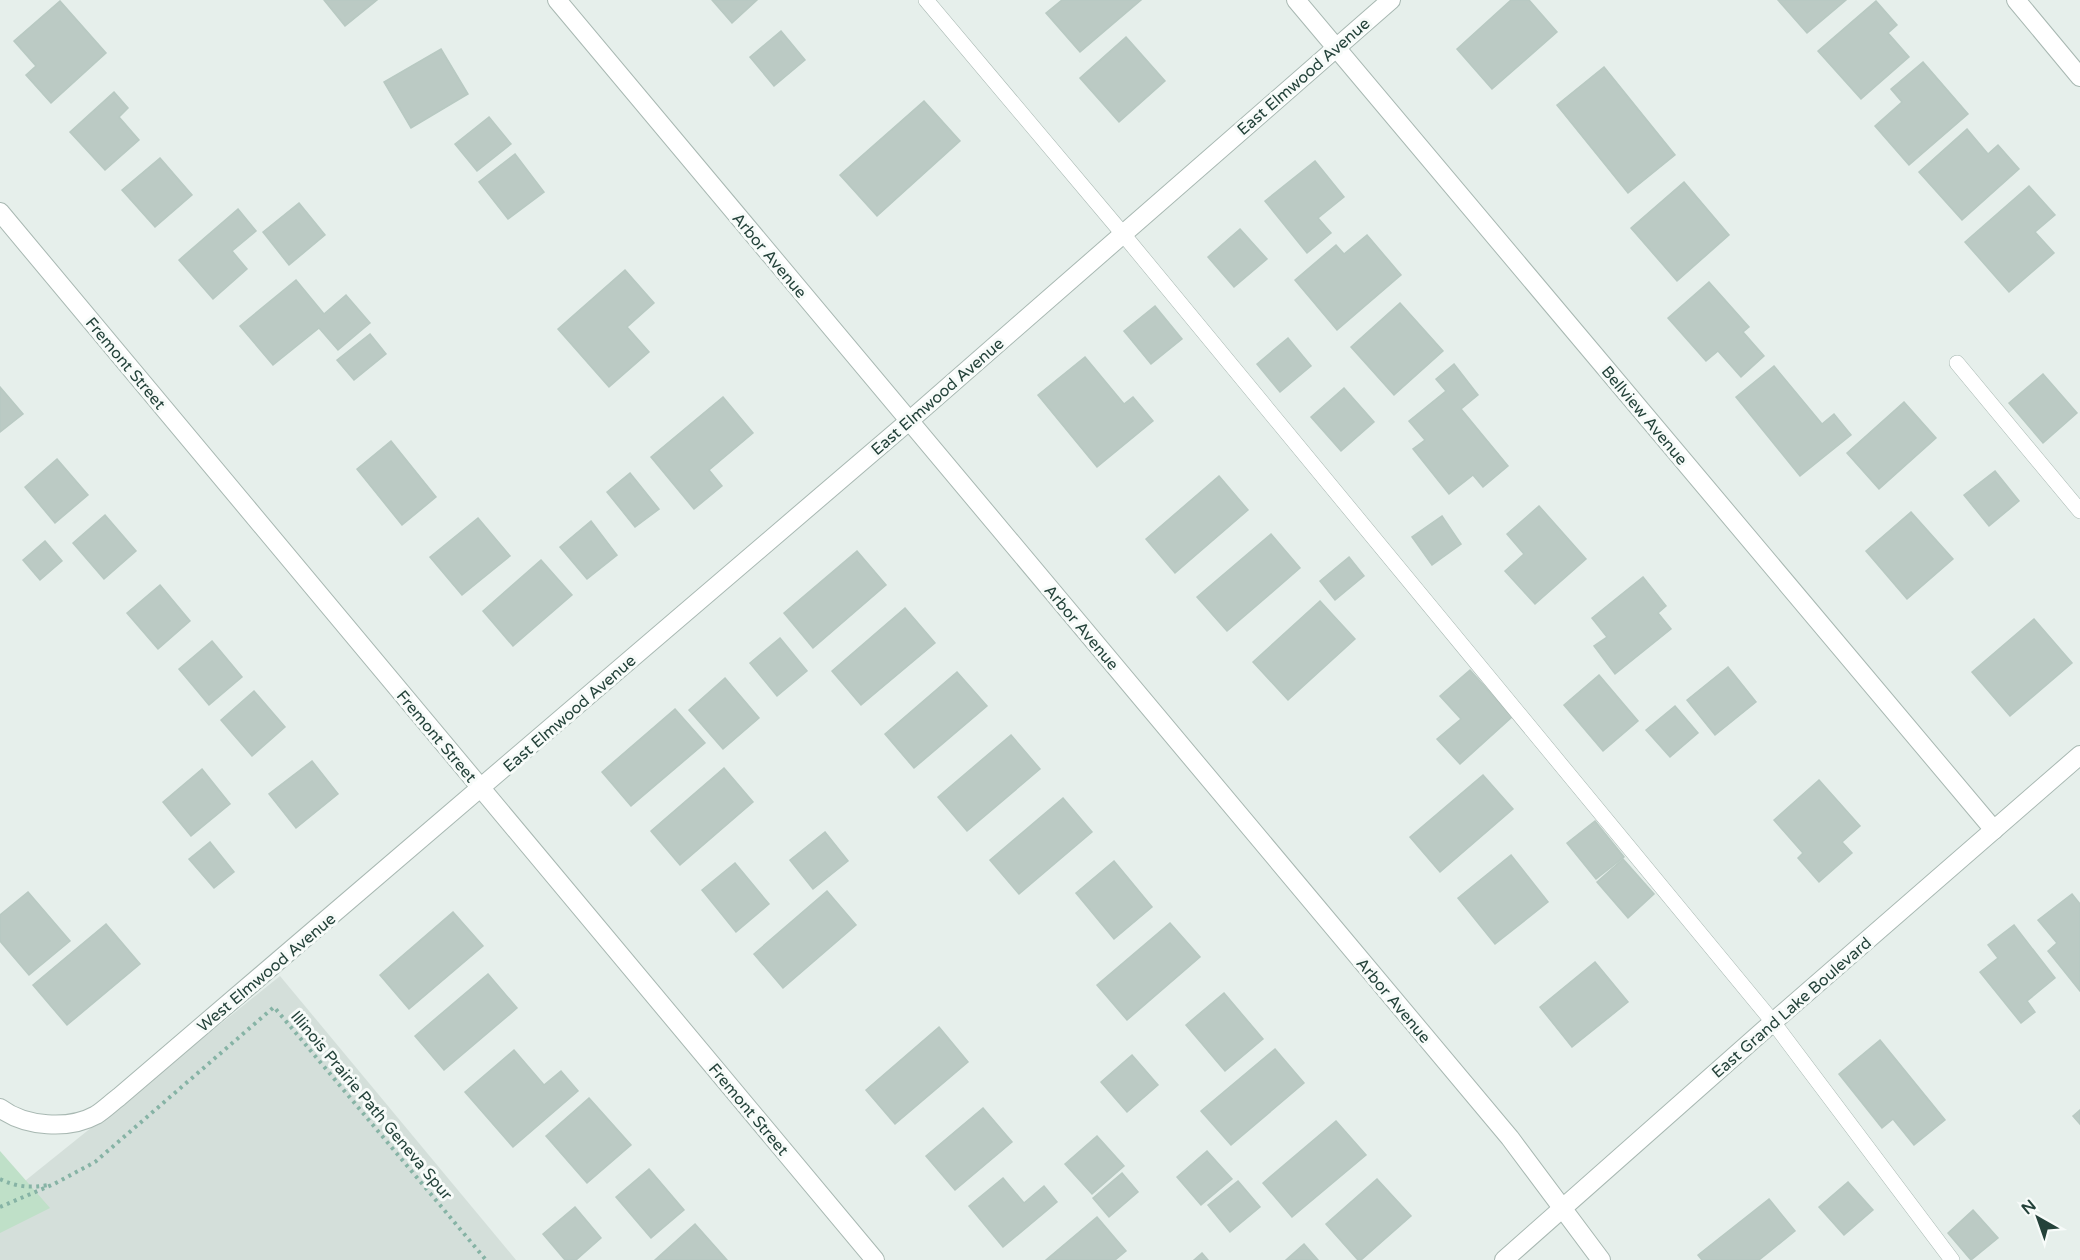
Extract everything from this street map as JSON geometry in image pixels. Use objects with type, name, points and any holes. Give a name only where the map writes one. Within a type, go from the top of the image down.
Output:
[{"type":"street","name":"Arbor Avenue","points":[[557,0],[1510,1138],[1601,1260]]},
{"type":"street","name":"Bellview Avenue","points":[[1296,0],[1994,830]]},
{"type":"street","name":"East Elmwood Avenue","points":[[480,788],[909,421],[1391,0]]},
{"type":"street","points":[[2016,0],[2080,77]]},
{"type":"street","name":"Fremont Street","points":[[0,212],[875,1260]]},
{"type":"street","name":"East Grand Lake Boulevard","points":[[1503,1260],[2080,755]]},
{"type":"street","name":"West Elmwood Avenue","points":[[0,1108],[9,1115],[38,1123],[77,1122],[96,1115],[480,788]]},
{"type":"lane","points":[[926,0],[1123,234],[1773,1023],[1952,1260]]},
{"type":"lane","points":[[1957,363],[2080,511]]},
{"type":"path","name":"Illinois Prairie Path Geneva Spur","points":[[0,1207],[54,1184],[95,1162],[274,1007],[486,1260]]},
{"type":"path","points":[[0,1179],[14,1186],[33,1187],[54,1184]]},
{"type":"shaded area","points":[[280,976],[516,1260],[0,1260],[0,1201]]},
{"type":"green space","points":[[0,1151],[50,1208],[0,1233]]},
{"type":"building","points":[[324,0],[377,0],[345,26]]},
{"type":"building","points":[[712,0],[757,0],[732,23]]},
{"type":"building","points":[[1062,0],[1141,0],[1080,52],[1046,13]]},
{"type":"building","points":[[1511,0],[1529,0],[1557,32],[1492,89],[1457,49]]},
{"type":"building","points":[[1778,0],[1846,0],[1807,33]]},
{"type":"building","points":[[60,1],[106,53],[51,103],[26,75],[36,66],[14,41]]},
{"type":"building","points":[[1876,1],[1897,25],[1888,33],[1909,57],[1861,99],[1818,51]]},
{"type":"building","points":[[781,31],[805,60],[774,86],[750,57]]},
{"type":"building","points":[[1126,37],[1165,81],[1119,122],[1080,78]]},
{"type":"building","points":[[441,49],[468,94],[411,128],[384,82]]},
{"type":"building","points":[[1923,62],[1968,114],[1909,165],[1875,126],[1902,102],[1891,89]]},
{"type":"building","points":[[1604,67],[1675,155],[1628,193],[1557,105]]},
{"type":"building","points":[[114,92],[128,108],[119,117],[139,140],[105,170],[70,132]]},
{"type":"building","points":[[924,101],[960,141],[877,216],[840,175]]},
{"type":"building","points":[[489,117],[511,144],[477,171],[455,144]]},
{"type":"building","points":[[1967,129],[1988,154],[1998,145],[2019,169],[1962,220],[1919,172]]},
{"type":"building","points":[[515,154],[544,192],[508,219],[479,182]]},
{"type":"building","points":[[160,158],[192,195],[155,227],[122,190]]},
{"type":"building","points":[[1315,161],[1344,197],[1318,218],[1331,233],[1307,253],[1265,201]]},
{"type":"building","points":[[1684,182],[1729,235],[1677,281],[1631,228]]},
{"type":"building","points":[[2029,186],[2055,215],[2035,232],[2054,253],[2009,292],[1965,242]]},
{"type":"building","points":[[299,203],[325,235],[289,265],[263,232]]},
{"type":"building","points":[[238,209],[256,231],[232,251],[247,269],[213,299],[179,260]]},
{"type":"building","points":[[1240,229],[1267,259],[1234,287],[1208,257]]},
{"type":"building","points":[[1367,235],[1401,275],[1337,330],[1295,280],[1336,245],[1344,254]]},
{"type":"building","points":[[625,270],[654,303],[627,327],[649,352],[609,387],[558,329]]},
{"type":"building","points":[[296,280],[324,314],[346,295],[370,323],[338,350],[319,328],[273,365],[240,326]]},
{"type":"building","points":[[1709,282],[1749,327],[1743,332],[1764,356],[1741,377],[1718,351],[1706,361],[1668,318]]},
{"type":"building","points":[[1400,303],[1443,351],[1394,395],[1351,347]]},
{"type":"building","points":[[1155,306],[1182,339],[1151,364],[1124,331]]},
{"type":"building","points":[[370,334],[386,354],[354,380],[337,360]]},
{"type":"building","points":[[1288,338],[1311,366],[1280,392],[1257,364]]},
{"type":"building","points":[[1085,357],[1124,404],[1133,397],[1153,421],[1097,467],[1038,395]]},
{"type":"building","points":[[1454,364],[1478,395],[1461,409],[1508,466],[1483,487],[1473,475],[1449,494],[1413,449],[1425,440],[1409,421],[1446,391],[1436,379]]},
{"type":"building","points":[[1774,366],[1822,424],[1834,414],[1851,435],[1800,476],[1736,397]]},
{"type":"building","points":[[2043,374],[2077,413],[2043,443],[2009,403]]},
{"type":"building","points":[[0,387],[23,414],[0,432]]},
{"type":"building","points":[[1344,388],[1374,422],[1341,451],[1311,417]]},
{"type":"building","points":[[723,397],[753,433],[709,470],[722,486],[694,509],[651,457]]},
{"type":"building","points":[[1904,402],[1936,438],[1879,489],[1847,453]]},
{"type":"building","points":[[391,441],[436,497],[402,525],[357,469]]},
{"type":"building","points":[[57,459],[88,495],[55,523],[25,487]]},
{"type":"building","points":[[1995,471],[2019,501],[1989,526],[1964,495]]},
{"type":"building","points":[[630,473],[659,509],[635,527],[607,492]]},
{"type":"building","points":[[1219,476],[1248,510],[1175,573],[1146,539]]},
{"type":"building","points":[[1539,506],[1586,559],[1535,604],[1505,571],[1524,554],[1507,534]]},
{"type":"building","points":[[1911,512],[1953,559],[1907,599],[1866,551]]},
{"type":"building","points":[[105,515],[136,551],[104,579],[73,543]]},
{"type":"building","points":[[1442,516],[1461,544],[1432,565],[1412,537]]},
{"type":"building","points":[[478,518],[510,556],[462,595],[430,557]]},
{"type":"building","points":[[591,521],[617,555],[587,579],[560,547]]},
{"type":"building","points":[[1271,534],[1300,568],[1227,631],[1197,597]]},
{"type":"building","points":[[45,541],[62,561],[40,580],[23,560]]},
{"type":"building","points":[[857,551],[886,585],[813,648],[784,613]]},
{"type":"building","points":[[1349,557],[1364,576],[1335,600],[1320,581]]},
{"type":"building","points":[[541,560],[572,595],[513,646],[483,611]]},
{"type":"building","points":[[1643,577],[1666,606],[1658,613],[1671,629],[1615,674],[1594,646],[1607,637],[1592,618]]},
{"type":"building","points":[[160,585],[190,621],[158,649],[127,613]]},
{"type":"building","points":[[1320,601],[1355,639],[1288,700],[1253,662]]},
{"type":"building","points":[[905,608],[935,643],[861,705],[832,671]]},
{"type":"building","points":[[2034,619],[2072,663],[2010,716],[1972,672]]},
{"type":"building","points":[[780,638],[807,671],[777,696],[750,663]]},
{"type":"building","points":[[212,641],[242,677],[209,705],[179,669]]},
{"type":"building","points":[[1728,667],[1756,702],[1715,735],[1687,700]]},
{"type":"building","points":[[1470,670],[1512,717],[1460,764],[1437,739],[1461,719],[1440,696]]},
{"type":"building","points":[[957,672],[987,706],[914,768],[885,734]]},
{"type":"building","points":[[1599,675],[1638,721],[1603,751],[1564,705]]},
{"type":"building","points":[[725,678],[759,718],[723,749],[689,710]]},
{"type":"building","points":[[254,691],[285,727],[252,756],[221,720]]},
{"type":"building","points":[[1675,706],[1698,733],[1670,757],[1646,730]]},
{"type":"building","points":[[675,709],[705,743],[631,806],[602,772]]},
{"type":"building","points":[[1011,735],[1040,769],[967,831],[938,797]]},
{"type":"building","points":[[312,761],[338,794],[296,828],[269,794]]},
{"type":"building","points":[[724,768],[753,802],[680,865],[651,831]]},
{"type":"building","points":[[202,769],[230,804],[191,836],[163,802]]},
{"type":"building","points":[[1483,775],[1513,809],[1440,872],[1410,837]]},
{"type":"building","points":[[1819,780],[1860,826],[1842,842],[1852,853],[1819,882],[1798,858],[1803,853],[1774,820]]},
{"type":"building","points":[[1063,798],[1092,832],[1019,894],[990,860]]},
{"type":"building","points":[[1595,821],[1624,857],[1596,879],[1567,843]]},
{"type":"building","points":[[825,832],[848,861],[813,889],[790,860]]},
{"type":"building","points":[[210,842],[234,872],[214,888],[189,859]]},
{"type":"building","points":[[1511,855],[1548,902],[1495,944],[1458,898]]},
{"type":"building","points":[[1623,859],[1654,894],[1628,918],[1597,882]]},
{"type":"building","points":[[1114,861],[1152,907],[1114,939],[1076,893]]},
{"type":"building","points":[[735,863],[769,904],[736,932],[702,890]]},
{"type":"building","points":[[827,891],[856,925],[783,988],[754,954]]},
{"type":"building","points":[[28,892],[70,941],[29,975],[0,941],[0,915]]},
{"type":"building","points":[[2072,894],[2080,904],[2080,991],[2048,951],[2057,943],[2038,920]]},
{"type":"building","points":[[453,912],[483,946],[409,1009],[380,975]]},
{"type":"building","points":[[1170,923],[1200,957],[1127,1020],[1097,985]]},
{"type":"building","points":[[106,924],[140,964],[67,1025],[33,985]]},
{"type":"building","points":[[2014,925],[2055,978],[2027,1001],[2035,1012],[2021,1023],[1980,972],[1998,958],[1988,945]]},
{"type":"building","points":[[1595,962],[1628,1002],[1572,1047],[1540,1007]]},
{"type":"building","points":[[488,974],[517,1008],[444,1070],[415,1036]]},
{"type":"building","points":[[1224,993],[1263,1039],[1225,1071],[1186,1025]]},
{"type":"building","points":[[939,1027],[968,1062],[895,1124],[866,1090]]},
{"type":"building","points":[[1880,1040],[1945,1120],[1914,1145],[1893,1119],[1882,1128],[1839,1074]]},
{"type":"building","points":[[1275,1049],[1304,1083],[1231,1145],[1201,1111]]},
{"type":"building","points":[[514,1050],[544,1085],[561,1071],[578,1091],[513,1147],[465,1092]]},
{"type":"building","points":[[1132,1055],[1158,1085],[1127,1112],[1101,1082]]},
{"type":"building","points":[[589,1098],[631,1145],[587,1183],[546,1136]]},
{"type":"building","points":[[983,1108],[1012,1142],[955,1190],[926,1156]]},
{"type":"building","points":[[2080,1110],[2080,1124],[2073,1116]]},
{"type":"building","points":[[1336,1121],[1366,1155],[1292,1217],[1263,1183]]},
{"type":"building","points":[[1097,1136],[1124,1166],[1092,1194],[1065,1164]]},
{"type":"building","points":[[1207,1151],[1232,1179],[1201,1205],[1177,1177]]},
{"type":"building","points":[[649,1169],[684,1210],[651,1238],[616,1197]]},
{"type":"building","points":[[1122,1173],[1138,1192],[1109,1217],[1093,1198]]},
{"type":"building","points":[[1003,1178],[1024,1203],[1044,1186],[1057,1202],[1003,1247],[969,1206]]},
{"type":"building","points":[[1377,1179],[1411,1216],[1361,1260],[1358,1260],[1326,1224]]},
{"type":"building","points":[[1238,1181],[1260,1207],[1230,1232],[1208,1205]]},
{"type":"building","points":[[1848,1182],[1873,1210],[1844,1235],[1819,1207]]},
{"type":"building","points":[[1769,1199],[1795,1231],[1759,1260],[1702,1260],[1698,1255]]},
{"type":"building","points":[[575,1207],[601,1238],[576,1260],[565,1260],[543,1234]]},
{"type":"building","points":[[1973,1210],[1998,1238],[1971,1260],[1948,1233]]},
{"type":"building","points":[[1097,1217],[1126,1251],[1115,1260],[1046,1260]]},
{"type":"building","points":[[695,1224],[727,1260],[655,1260]]},
{"type":"building","points":[[1304,1244],[1318,1260],[1286,1260]]},
{"type":"building","points":[[1202,1253],[1208,1260],[1194,1260]]}]
